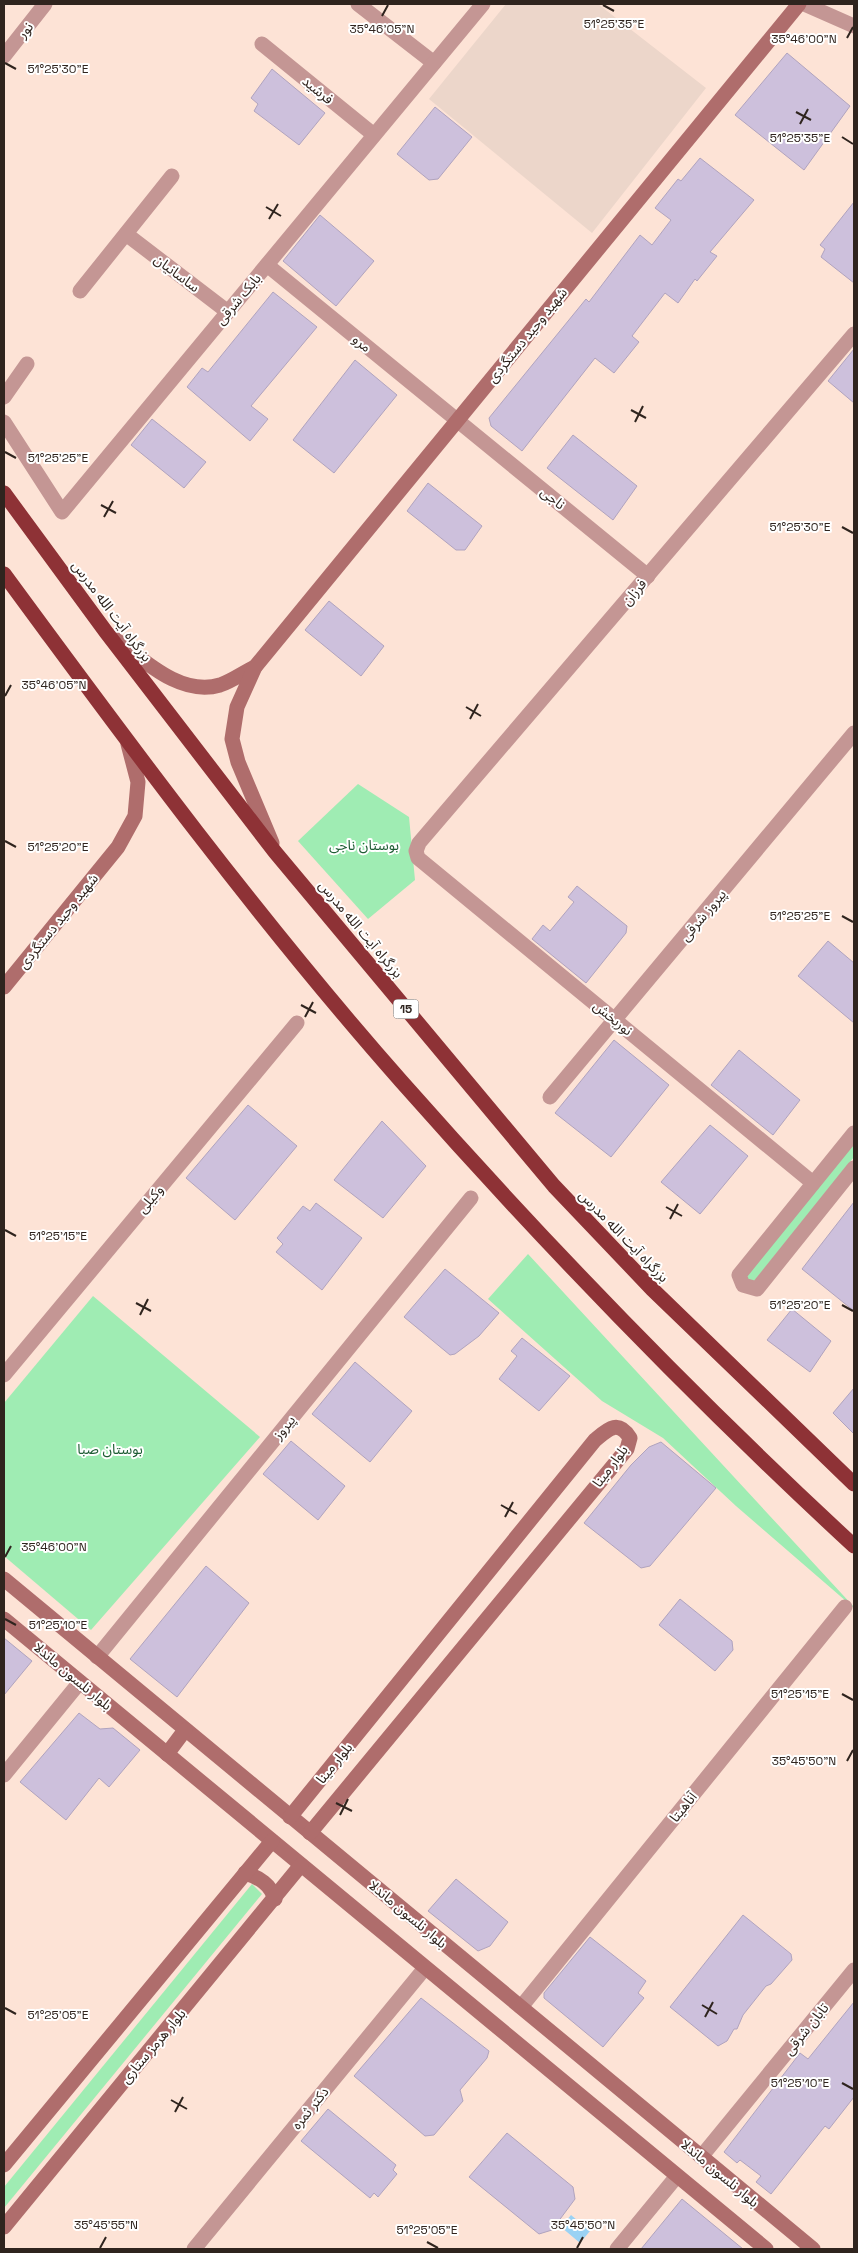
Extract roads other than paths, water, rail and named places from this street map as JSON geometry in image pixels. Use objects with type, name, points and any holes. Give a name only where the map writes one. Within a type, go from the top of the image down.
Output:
[{"type":"highway","name":"بزرگراه آیت الله مدرس","points":[[4,493],[106,632],[275,852],[554,1186],[652,1289],[852,1482]]},
{"type":"highway","points":[[4,574],[128,744],[316,979],[407,1087],[619,1318],[854,1546]]},
{"type":"main road","name":"شهید وحید دستگردی","points":[[275,852],[238,762],[232,739],[237,707],[255,667],[799,4]]},
{"type":"main road","name":"شهید وحید دستگردی","points":[[106,632],[164,674],[189,686],[220,685],[255,667]]},
{"type":"main road","name":"شهید وحید دستگردی","points":[[4,987],[118,847],[136,816],[138,782],[128,744]]},
{"type":"main road","name":"بلوار مینا","points":[[290,1817],[595,1440],[610,1427],[619,1427],[626,1431],[630,1438],[627,1449],[310,1832]]},
{"type":"main road","name":"بلوار نلسون ماندلا","points":[[4,1580],[813,2249]]},
{"type":"main road","name":"بلوار نلسون ماندلا","points":[[4,1619],[766,2249]]},
{"type":"main road","points":[[167,1754],[185,1730]]},
{"type":"main road","points":[[308,1795],[319,1808],[327,1811]]},
{"type":"main road","points":[[4,2165],[272,1841]]},
{"type":"main road","name":"بلوار هرمز ستاری","points":[[4,2227],[301,1865]]},
{"type":"main road","points":[[245,1873],[256,1877],[266,1884],[274,1899]]},
{"type":"street","name":"نور","points":[[4,56],[45,4]]},
{"type":"street","points":[[358,4],[434,63]]},
{"type":"street","name":"بابک شرقی","points":[[4,422],[62,512],[483,4]]},
{"type":"street","points":[[804,4],[854,26]]},
{"type":"street","name":"فرشید","points":[[262,44],[374,135]]},
{"type":"street","points":[[80,291],[172,176]]},
{"type":"street","name":"ساسانیان","points":[[126,234],[228,312]]},
{"type":"street","name":"مرو","points":[[267,265],[457,420]]},
{"type":"street","name":"فرزان","points":[[416,851],[419,843],[854,334]]},
{"type":"street","points":[[4,396],[27,364]]},
{"type":"street","name":"ناجی","points":[[457,420],[648,576]]},
{"type":"street","name":"پیروز شرقی","points":[[550,1096],[854,733]]},
{"type":"street","name":"نوربخش","points":[[416,851],[418,858],[813,1183]]},
{"type":"street","name":"وكيلی","points":[[4,1374],[297,1023]]},
{"type":"street","points":[[854,1133],[739,1275],[743,1285],[757,1289],[854,1168]]},
{"type":"street","name":"پیروز","points":[[97,1657],[472,1198]]},
{"type":"street","name":"آناهیتا","points":[[521,2007],[845,1607]]},
{"type":"street","points":[[4,1775],[80,1682]]},
{"type":"street","name":"دکتر ثمره","points":[[194,2249],[425,1968]]},
{"type":"street","name":"تابان شرقی","points":[[701,2157],[854,1970]]},
{"type":"street","points":[[618,2249],[677,2176]]},
{"type":"water","points":[[571,2215],[590,2231],[580,2243],[561,2227]]},
{"type":"park label","name":"بوستان ناجی","points":[[364,845]]},
{"type":"park label","name":"بوستان صبا","points":[[110,1449]]}]
